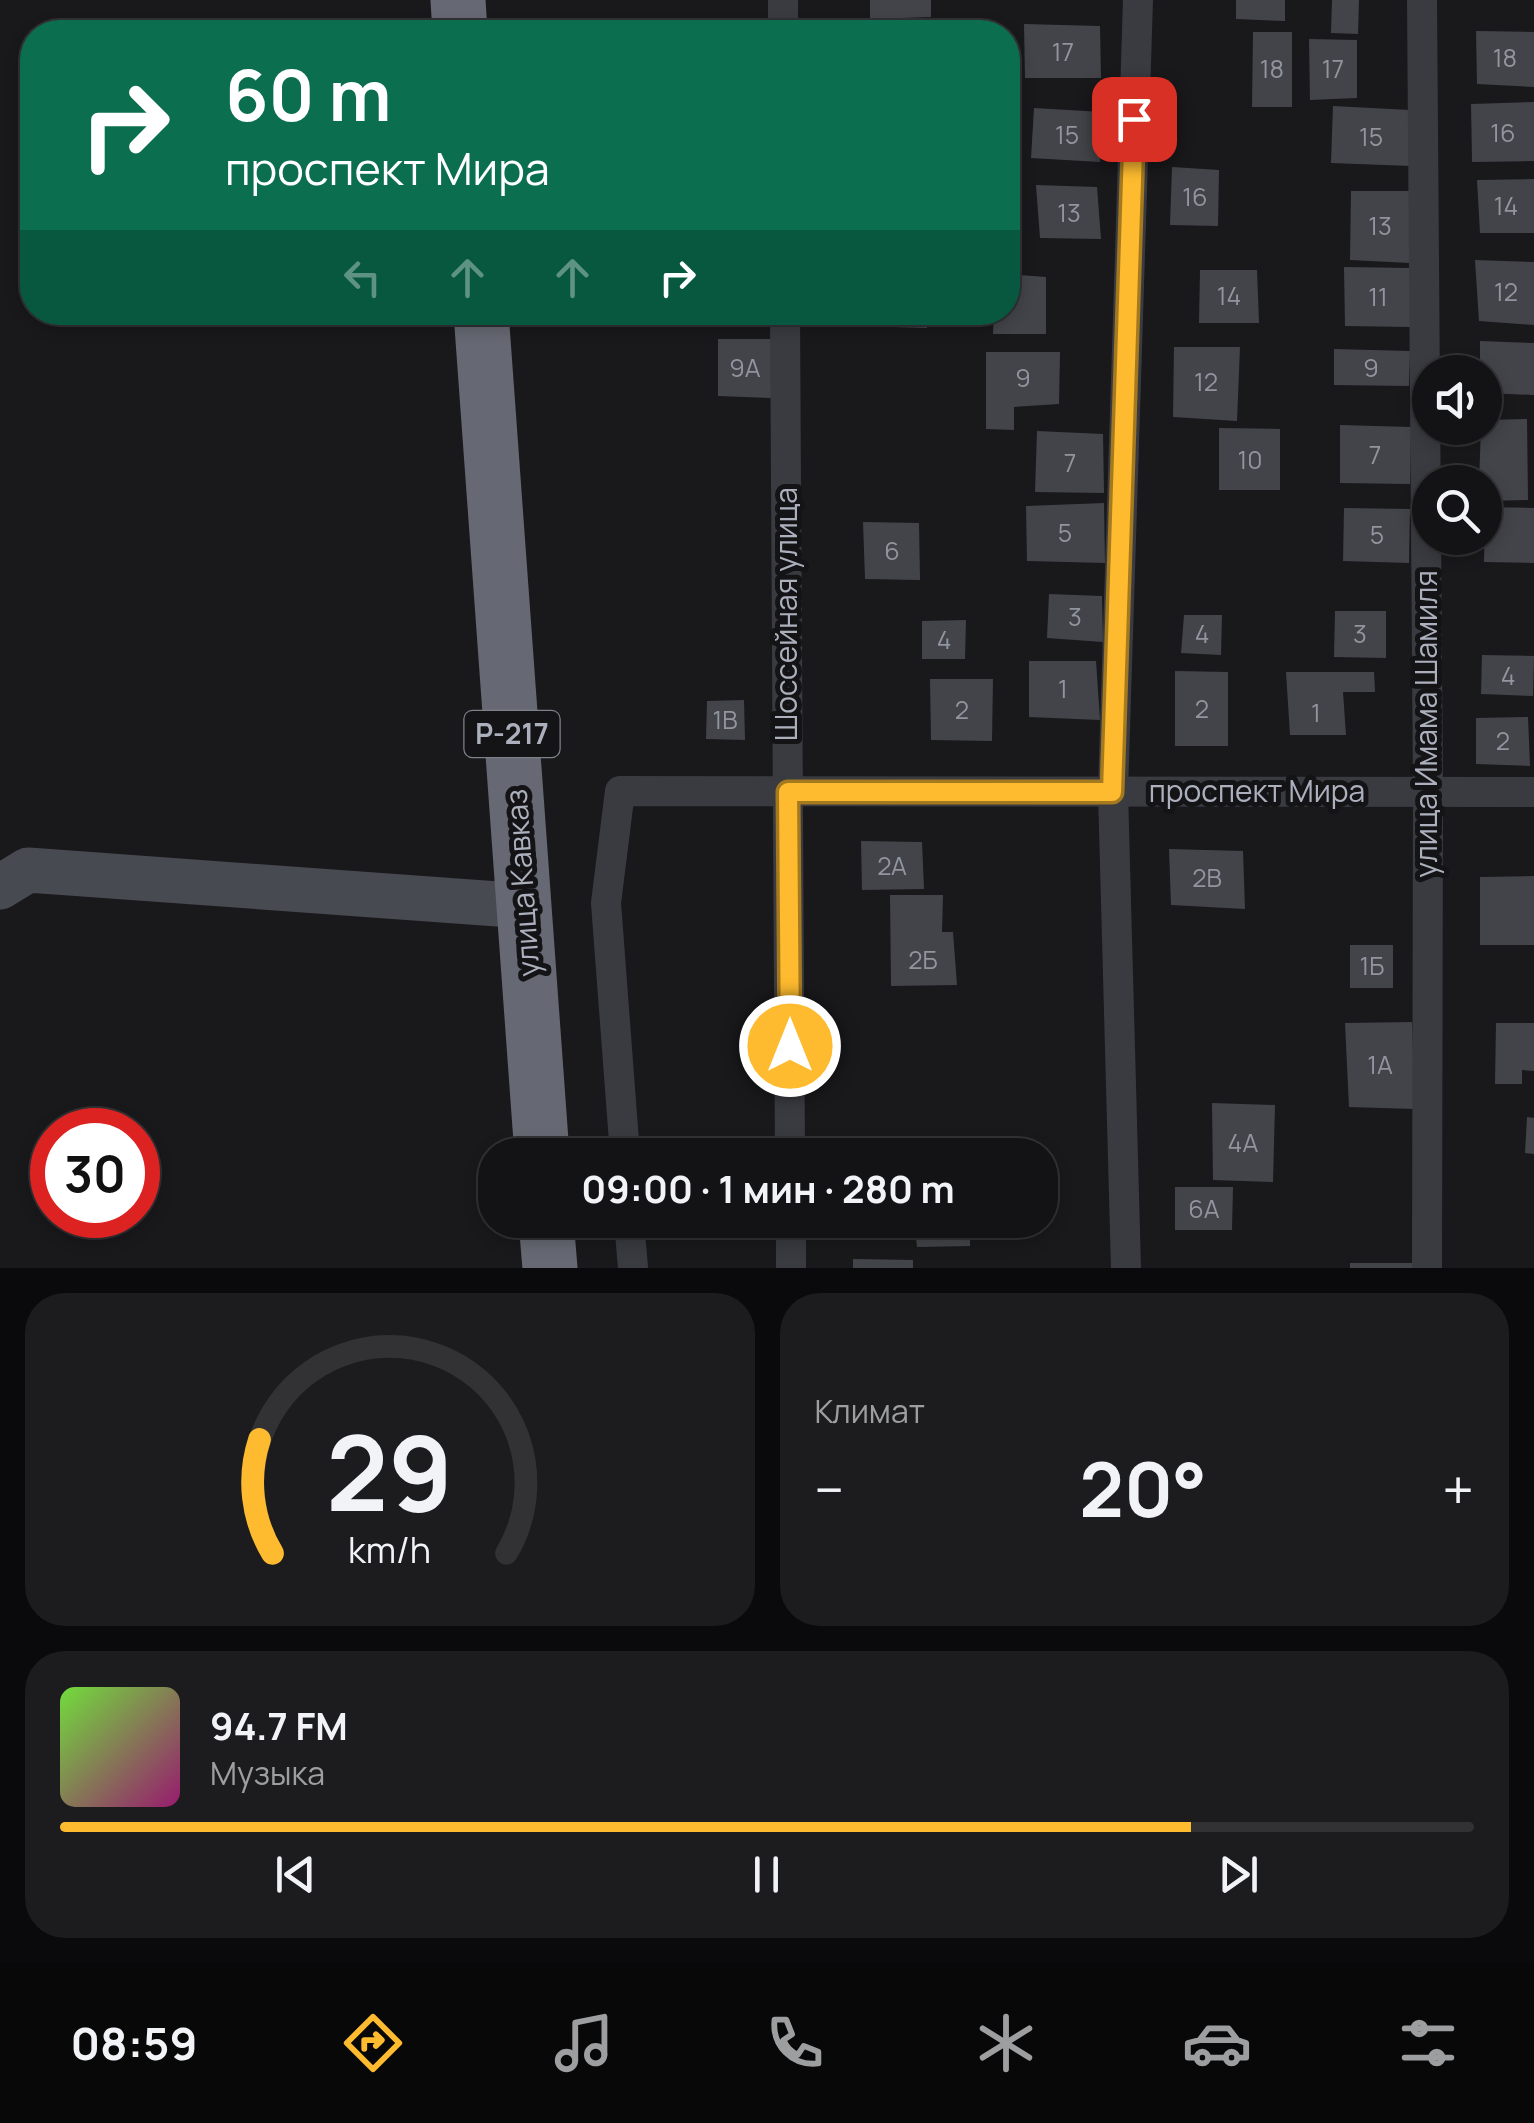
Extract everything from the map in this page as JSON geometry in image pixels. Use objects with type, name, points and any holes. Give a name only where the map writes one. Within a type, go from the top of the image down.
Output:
[{"type":"highway","name":"улица Кавказ","points":[[482,325],[541,1138]]},
{"type":"highway","points":[[548,1238],[550,1268]]},
{"type":"street","points":[[1126,1268],[1112,792],[1138,0]]},
{"type":"street","name":"улица Имама Шамиля","points":[[1422,0],[1428,792],[1426,1268]]},
{"type":"street","name":"Шоссейная улица","points":[[785,325],[790,1138]]},
{"type":"street","name":"проспект Мира","points":[[623,1138],[606,903],[620,791],[1534,792]]},
{"type":"street","points":[[0,888],[28,870],[524,906]]},
{"type":"street","points":[[630,1238],[633,1268]]},
{"type":"street","points":[[790,1238],[791,1268]]},
{"type":"building","points":[[870,0],[931,0],[931,17],[870,19]]},
{"type":"building","points":[[1236,0],[1285,0],[1285,21],[1236,19]]},
{"type":"building","points":[[1332,0],[1359,0],[1358,34],[1331,33]]},
{"type":"building","points":[[1024,24],[1100,26],[1101,78],[1025,78]]},
{"type":"building","points":[[1476,31],[1534,32],[1534,87],[1477,84]]},
{"type":"building","points":[[1253,32],[1292,32],[1292,107],[1252,107]]},
{"type":"building","points":[[1309,39],[1357,40],[1357,98],[1310,100]]},
{"type":"building","points":[[1534,102],[1534,161],[1472,162],[1471,104]]},
{"type":"building","points":[[1333,106],[1410,110],[1411,166],[1331,163]]},
{"type":"building","points":[[1034,108],[1102,112],[1100,162],[1031,158]]},
{"type":"building","points":[[1172,167],[1219,170],[1218,226],[1170,225]]},
{"type":"building","points":[[1534,179],[1534,233],[1480,233],[1477,180]]},
{"type":"building","points":[[1036,185],[1097,187],[1101,239],[1040,238]]},
{"type":"building","points":[[1351,191],[1410,191],[1410,263],[1350,260]]},
{"type":"building","points":[[1475,260],[1534,262],[1534,325],[1479,321]]},
{"type":"building","points":[[1344,267],[1411,268],[1411,327],[1345,326]]},
{"type":"building","points":[[1200,270],[1257,270],[1259,323],[1199,323]]},
{"type":"building","points":[[1020,275],[1046,277],[1046,334],[993,334],[993,325],[1020,325]]},
{"type":"building","points":[[927,325],[927,328],[859,326]]},
{"type":"building","points":[[718,339],[773,339],[772,398],[718,396]]},
{"type":"building","points":[[1480,341],[1534,343],[1534,395],[1502,394],[1502,355],[1480,355]]},
{"type":"building","points":[[1174,347],[1240,347],[1237,421],[1173,417]]},
{"type":"building","points":[[1334,349],[1410,351],[1409,386],[1334,385]]},
{"type":"building","points":[[986,352],[1060,352],[1059,404],[1014,407],[1014,430],[986,429]]},
{"type":"building","points":[[1527,419],[1528,500],[1502,501],[1502,465],[1480,465],[1480,445],[1502,445],[1502,420]]},
{"type":"building","points":[[1340,425],[1411,427],[1410,484],[1340,483]]},
{"type":"building","points":[[1219,428],[1280,429],[1280,490],[1219,490]]},
{"type":"building","points":[[1037,431],[1103,434],[1104,493],[1035,492]]},
{"type":"building","points":[[1104,503],[1105,563],[1027,561],[1026,506]]},
{"type":"building","points":[[1502,507],[1534,508],[1534,563],[1484,562],[1484,555],[1502,555]]},
{"type":"building","points":[[1344,508],[1410,509],[1409,563],[1343,561]]},
{"type":"building","points":[[863,522],[919,523],[920,580],[865,579]]},
{"type":"building","points":[[1049,594],[1102,596],[1103,642],[1047,638]]},
{"type":"building","points":[[1335,611],[1386,611],[1386,658],[1334,657]]},
{"type":"building","points":[[1184,615],[1222,615],[1221,655],[1181,653]]},
{"type":"building","points":[[966,620],[965,659],[922,659],[922,621]]},
{"type":"building","points":[[1482,655],[1534,656],[1533,696],[1481,694]]},
{"type":"building","points":[[1029,661],[1096,661],[1100,720],[1029,717]]},
{"type":"building","points":[[1175,671],[1228,672],[1228,746],[1175,746]]},
{"type":"building","points":[[1286,672],[1374,672],[1375,692],[1343,692],[1346,735],[1290,735]]},
{"type":"building","points":[[930,679],[993,679],[992,741],[931,740]]},
{"type":"building","points":[[744,700],[745,740],[706,739],[707,701]]},
{"type":"building","points":[[1528,717],[1530,766],[1476,764],[1476,718]]},
{"type":"building","points":[[861,841],[922,842],[924,889],[862,890]]},
{"type":"building","points":[[1169,849],[1243,851],[1245,909],[1171,905]]},
{"type":"building","points":[[1534,876],[1534,945],[1480,945],[1480,877]]},
{"type":"building","points":[[890,895],[943,895],[942,932],[953,932],[957,985],[891,986]]},
{"type":"building","points":[[1350,945],[1393,945],[1393,988],[1350,988]]},
{"type":"building","points":[[1412,1022],[1415,1109],[1349,1107],[1345,1023]]},
{"type":"building","points":[[1496,1023],[1534,1023],[1534,1071],[1522,1070],[1522,1084],[1495,1084]]},
{"type":"building","points":[[1212,1103],[1275,1105],[1273,1182],[1213,1180]]},
{"type":"building","points":[[1527,1117],[1534,1118],[1534,1154],[1525,1153]]},
{"type":"building","points":[[1175,1187],[1233,1187],[1232,1230],[1175,1230]]},
{"type":"building","points":[[916,1238],[970,1238],[970,1246],[917,1247]]},
{"type":"building","points":[[853,1259],[913,1260],[913,1268],[853,1268]]},
{"type":"building","points":[[1350,1263],[1412,1263],[1413,1268],[1350,1268]]},
{"type":"route","points":[[790,1046],[788,792],[1112,792],[1134,119]]}]
